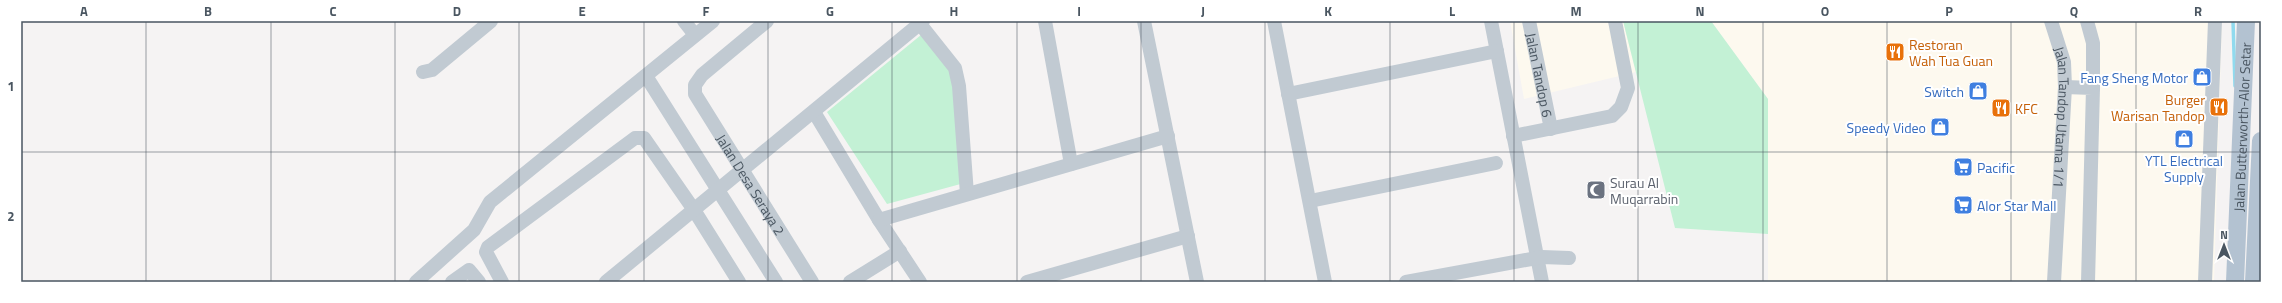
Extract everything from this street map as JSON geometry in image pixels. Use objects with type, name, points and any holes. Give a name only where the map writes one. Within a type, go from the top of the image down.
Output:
[{"type":"main road","name":"Jalan Butterworth-Alor Setar","points":[[2235,282],[2246,21]]},
{"type":"main road","name":"Jalan Butterworth-Alor Setar","points":[[2254,282],[2261,141]]},
{"type":"street","points":[[423,72],[432,70],[491,21]]},
{"type":"street","points":[[684,21],[695,35]]},
{"type":"street","points":[[416,282],[474,230],[490,202],[712,21]]},
{"type":"street","name":"Jalan Desa Seraya 2","points":[[767,21],[702,75],[695,85],[695,94],[812,282]]},
{"type":"street","points":[[1046,21],[1071,164]]},
{"type":"street","points":[[1144,21],[1197,282]]},
{"type":"street","points":[[1274,21],[1325,282]]},
{"type":"street","points":[[1491,21],[1542,282]]},
{"type":"street","name":"Jalan Tandop 6","points":[[1529,21],[1551,129]]},
{"type":"street","points":[[1513,136],[1612,116],[1621,107],[1628,88],[1615,21]]},
{"type":"street","name":"Jalan Tandop Utama 1/1","points":[[2050,21],[2064,62],[2065,87],[2054,282]]},
{"type":"street","points":[[2087,21],[2093,43],[2088,282]]},
{"type":"street","points":[[2205,282],[2215,21]]},
{"type":"street","points":[[606,282],[623,276],[694,210],[814,112],[916,24],[955,68],[959,86],[967,194]]},
{"type":"street","points":[[1288,94],[1497,51]]},
{"type":"street","points":[[646,76],[776,282]]},
{"type":"street","points":[[2065,87],[2093,88]]},
{"type":"street","points":[[814,112],[879,220],[920,282]]},
{"type":"street","points":[[879,220],[1168,136]]},
{"type":"street","points":[[502,282],[487,257],[486,252],[488,247],[636,138],[644,138],[694,210],[739,282]]},
{"type":"street","points":[[1310,201],[1496,163]]},
{"type":"street","points":[[1027,282],[1188,236]]},
{"type":"street","points":[[850,282],[900,251]]},
{"type":"street","points":[[1406,282],[1538,258],[1569,258]]},
{"type":"street","points":[[452,282],[469,270],[479,282]]},
{"type":"shaded area","points":[[1510,21],[1623,21],[1636,72],[1524,99]]},
{"type":"shaded area","points":[[1711,21],[2222,21],[2214,282],[1768,282],[1768,99]]},
{"type":"green space","points":[[1623,21],[1711,21],[1768,99],[1768,234],[1675,228]]},
{"type":"green space","points":[[921,35],[951,70],[968,182],[887,204],[827,112]]},
{"type":"waterway","points":[[2233,21],[2235,86]]},
{"type":"place","name":"Restoran Wah Tua Guan","points":[[1895,52]]},
{"type":"place","name":"Fang Sheng Motor","points":[[2202,77]]},
{"type":"place","name":"Switch","points":[[1978,91]]},
{"type":"place","name":"Burger Warisan Tandop","points":[[2219,107]]},
{"type":"place","name":"KFC","points":[[2001,108]]},
{"type":"place","name":"Speedy Video","points":[[1940,127]]},
{"type":"place","name":"YTL Electrical Supply","points":[[2184,139]]},
{"type":"place","name":"Pacific","points":[[1963,167]]},
{"type":"place","name":"Surau Al Muqarrabin","points":[[1596,190]]},
{"type":"place","name":"Alor Star Mall","points":[[1963,205]]}]
